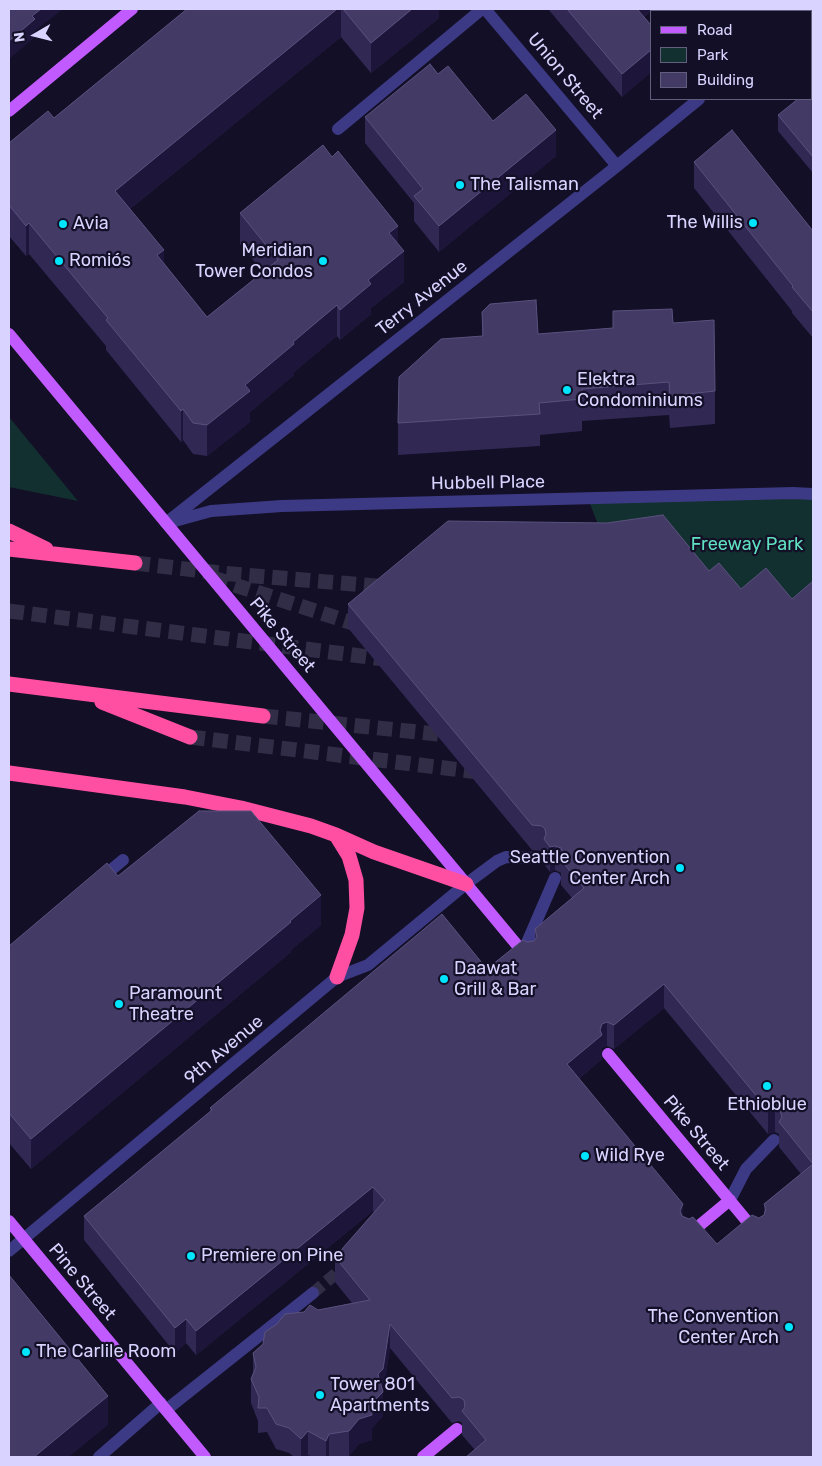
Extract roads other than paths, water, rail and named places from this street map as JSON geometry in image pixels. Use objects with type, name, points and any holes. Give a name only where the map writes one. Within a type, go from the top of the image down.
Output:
[{"type":"highway","points":[[9,531],[56,554]]},
{"type":"highway","points":[[9,548],[135,563]]},
{"type":"highway","points":[[9,684],[263,716]]},
{"type":"highway","points":[[82,694],[190,737]]},
{"type":"highway","points":[[9,774],[184,797],[241,808],[311,826],[374,852],[466,884]]},
{"type":"highway","points":[[336,835],[349,856],[356,880],[357,908],[352,935],[337,977]]},
{"type":"main road","points":[[9,111],[132,9]]},
{"type":"main road","name":"Pike Street","points":[[9,334],[526,955]]},
{"type":"main road","name":"Pike Street","points":[[608,1054],[758,1234]]},
{"type":"main road","points":[[688,1235],[730,1200]]},
{"type":"main road","name":"Pine Street","points":[[9,1221],[206,1457]]},
{"type":"main road","points":[[422,1457],[457,1429]]},
{"type":"street","points":[[338,129],[484,9]]},
{"type":"street","name":"Union Street","points":[[484,9],[617,166]]},
{"type":"street","name":"Terry Avenue","points":[[166,523],[698,100]]},
{"type":"street","name":"Hubbell Place","points":[[166,523],[211,511],[282,506],[813,494]]},
{"type":"street","name":"9th Avenue","points":[[9,1251],[337,977],[368,965],[466,884],[502,859],[506,857],[538,858]]},
{"type":"street","points":[[92,885],[123,860]]},
{"type":"street","points":[[526,955],[555,878]]},
{"type":"street","points":[[730,1200],[746,1169],[774,1140]]},
{"type":"street","points":[[99,1457],[163,1406],[313,1293]]},
{"type":"tunnel","points":[[135,563],[220,573],[389,587]]},
{"type":"tunnel","points":[[213,578],[365,627]]},
{"type":"tunnel","points":[[9,611],[392,660]]},
{"type":"tunnel","points":[[263,716],[456,736]]},
{"type":"tunnel","points":[[190,737],[486,773]]},
{"type":"tunnel","points":[[313,1293],[347,1264]]},
{"type":"place","name":"The Talisman","points":[[460,185]]},
{"type":"place","name":"The Willis","points":[[753,223]]},
{"type":"place","name":"Avia","points":[[63,224]]},
{"type":"place","name":"Romiós","points":[[59,261]]},
{"type":"place","name":"Meridian Tower Condos","points":[[323,261]]},
{"type":"place","name":"Elektra Condominiums","points":[[567,390]]},
{"type":"place","name":"Seattle Convention Center Arch","points":[[680,868]]},
{"type":"place","name":"Daawat Grill & Bar","points":[[444,979]]},
{"type":"place","name":"Paramount Theatre","points":[[119,1004]]},
{"type":"place","name":"Ethioblue","points":[[767,1086]]},
{"type":"place","name":"Wild Rye","points":[[585,1156]]},
{"type":"place","name":"Premiere on Pine","points":[[191,1256]]},
{"type":"place","name":"The Convention Center Arch","points":[[789,1327]]},
{"type":"place","name":"The Carlile Room","points":[[26,1352]]},
{"type":"place","name":"Tower 801 Apartments","points":[[320,1395]]},
{"type":"park label","name":"Freeway Park","points":[[747,545]]}]
